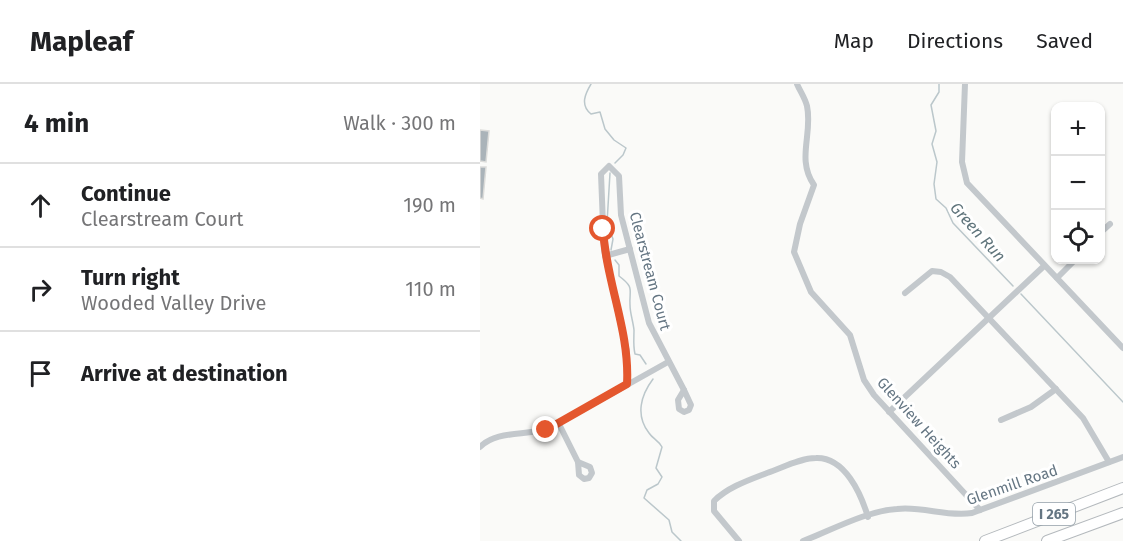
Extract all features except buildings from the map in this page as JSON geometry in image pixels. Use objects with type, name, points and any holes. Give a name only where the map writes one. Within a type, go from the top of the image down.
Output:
[{"type":"highway","name":"I 265","points":[[985,541],[1123,488]]},
{"type":"highway","name":"I 265","points":[[1047,541],[1123,513]]},
{"type":"highway","points":[[979,541],[1004,534]]},
{"type":"street","name":"Glenview Heights","points":[[797,84],[807,106],[807,144],[804,163],[814,185],[800,224],[794,252],[811,292],[820,305],[846,330],[864,380],[874,395],[980,510]]},
{"type":"street","points":[[965,84],[962,162],[965,179],[970,188],[1123,348]]},
{"type":"street","name":"Clearstream Court","points":[[627,384],[627,352],[605,256],[601,174],[604,168],[609,166],[619,176],[620,209],[648,323],[684,390]]},
{"type":"street","points":[[1105,229],[1110,224]]},
{"type":"street","points":[[605,256],[630,249]]},
{"type":"street","points":[[1057,278],[1071,264]]},
{"type":"street","points":[[889,412],[1044,266]]},
{"type":"street","points":[[905,293],[928,273],[941,272],[959,286],[1091,428],[1109,462]]},
{"type":"street","points":[[480,447],[496,437],[533,434],[559,424],[668,362]]},
{"type":"street","points":[[1000,420],[1031,407],[1056,389]]},
{"type":"street","points":[[559,424],[578,462]]},
{"type":"street","name":"Glenmill Road","points":[[803,541],[898,508],[952,515],[980,510],[1123,457]]},
{"type":"street","points":[[739,541],[714,511],[714,501],[742,483],[812,458],[824,459],[841,469],[858,490],[868,517]]},
{"type":"waterway","points":[[591,84],[585,96],[588,111],[591,114],[600,112],[605,129],[614,140],[626,148],[615,163]]},
{"type":"waterway","name":"Green Run","points":[[939,84],[939,92],[931,105],[936,131],[932,144],[937,162],[934,184],[936,199],[946,208],[953,223],[1013,286]]},
{"type":"waterway","points":[[610,173],[607,223],[613,239],[611,250]]},
{"type":"waterway","points":[[615,260],[619,265],[619,276],[630,289],[635,354],[640,355],[646,364]]},
{"type":"waterway","name":"Green Run","points":[[1021,294],[1123,402]]},
{"type":"waterway","points":[[653,379],[645,392],[641,412],[645,426],[662,447],[656,468],[662,477],[658,484],[647,490],[644,498],[669,520],[672,532],[681,541]]},
{"type":"route","points":[[546,430],[627,384],[627,352],[605,256],[603,229]]}]
